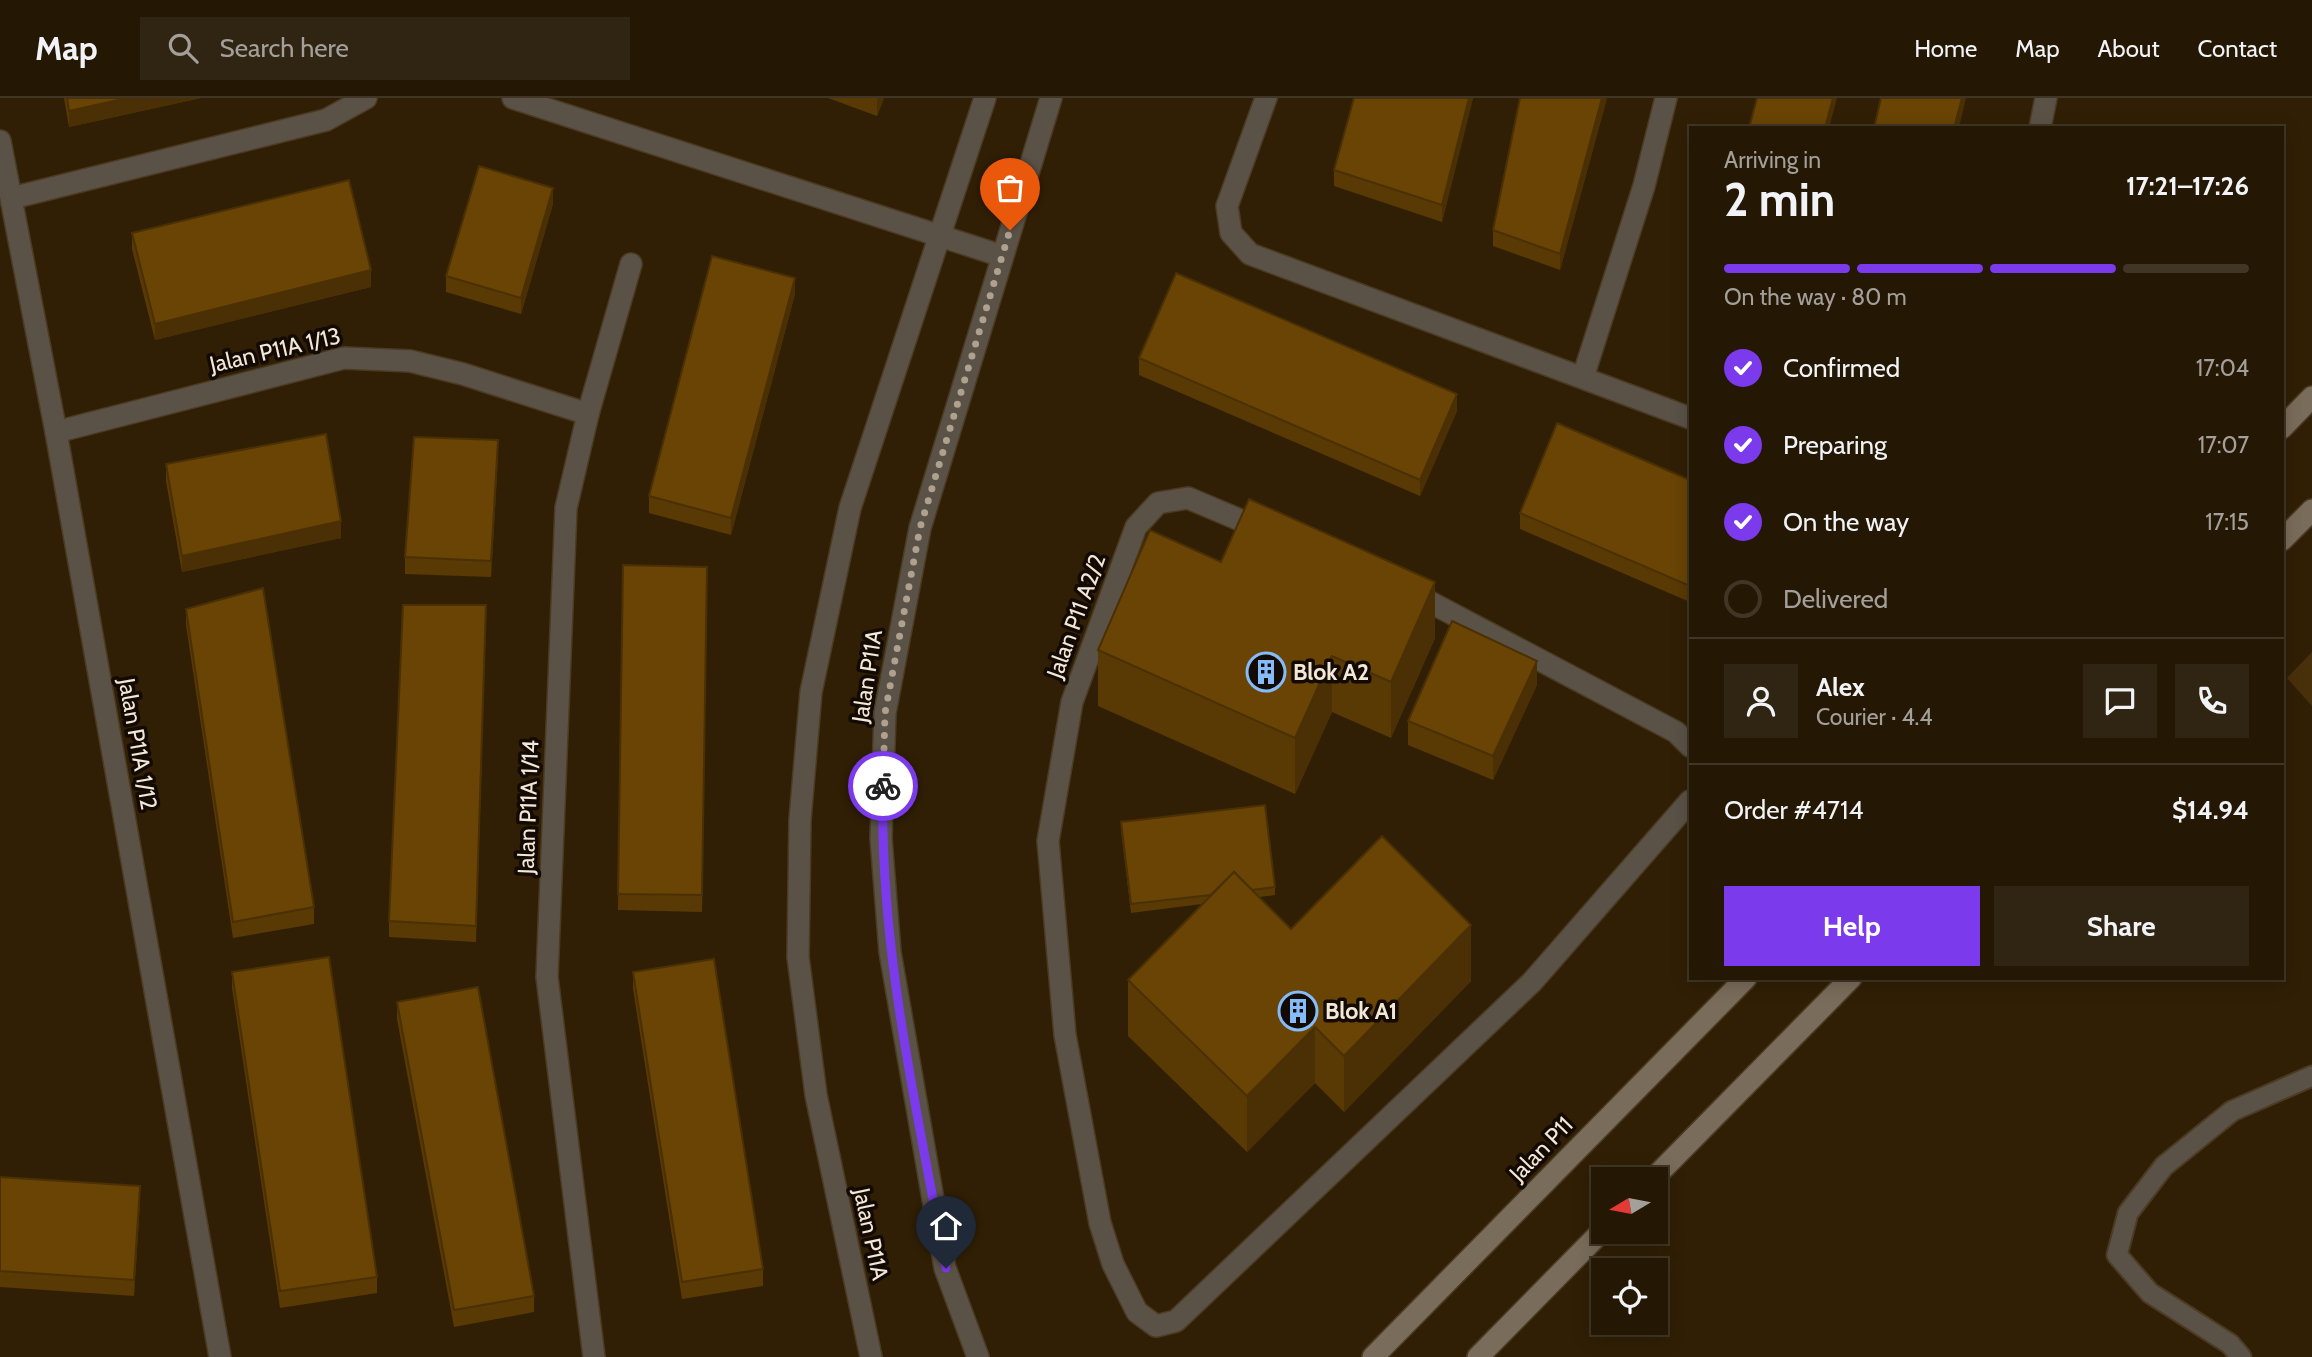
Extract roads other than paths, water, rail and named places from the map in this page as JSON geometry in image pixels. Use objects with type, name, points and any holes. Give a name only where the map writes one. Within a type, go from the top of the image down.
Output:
[{"type":"main road","points":[[2284,426],[2312,397]]},
{"type":"main road","points":[[2284,539],[2312,510]]},
{"type":"main road","name":"Jalan P11","points":[[1373,1357],[1743,980]]},
{"type":"main road","points":[[1666,1167],[1849,980]]},
{"type":"main road","points":[[1478,1357],[1591,1242]]},
{"type":"street","points":[[12,198],[326,120],[366,98]]},
{"type":"street","points":[[513,98],[1002,256]]},
{"type":"street","name":"Jalan P11A","points":[[871,1357],[814,1082],[798,957],[800,820],[811,692],[850,508],[985,98]]},
{"type":"street","name":"Jalan P11A","points":[[978,1357],[946,1268],[890,952],[881,838],[885,713],[920,528],[1051,98]]},
{"type":"street","points":[[1266,98],[1227,206],[1231,233],[1250,254],[1689,418]]},
{"type":"street","points":[[1583,377],[1644,186],[1666,98]]},
{"type":"street","points":[[2040,126],[2046,98]]},
{"type":"street","name":"Jalan P11A 1/12","points":[[0,141],[56,432],[220,1357]]},
{"type":"street","name":"Jalan P11A 1/14","points":[[594,1357],[547,977],[566,508],[588,414],[631,264]]},
{"type":"street","name":"Jalan P11A 1/13","points":[[56,432],[344,358],[410,361],[463,374],[588,414]]},
{"type":"street","name":"Jalan P11 A2/2","points":[[1290,541],[1188,498],[1158,503],[1136,527],[1072,702],[1048,841],[1065,1035],[1100,1223],[1114,1264],[1137,1312],[1156,1326],[1176,1321],[1532,982],[1689,802]]},
{"type":"street","points":[[1392,583],[1430,599],[1676,732],[1689,745]]},
{"type":"lane","points":[[2242,1357],[2230,1344],[2150,1293],[2116,1255],[2128,1213],[2164,1166],[2232,1111],[2312,1076]]},
{"type":"place","name":"Blok A2","points":[[1266,672]]},
{"type":"place","name":"Blok A1","points":[[1298,1011]]}]
